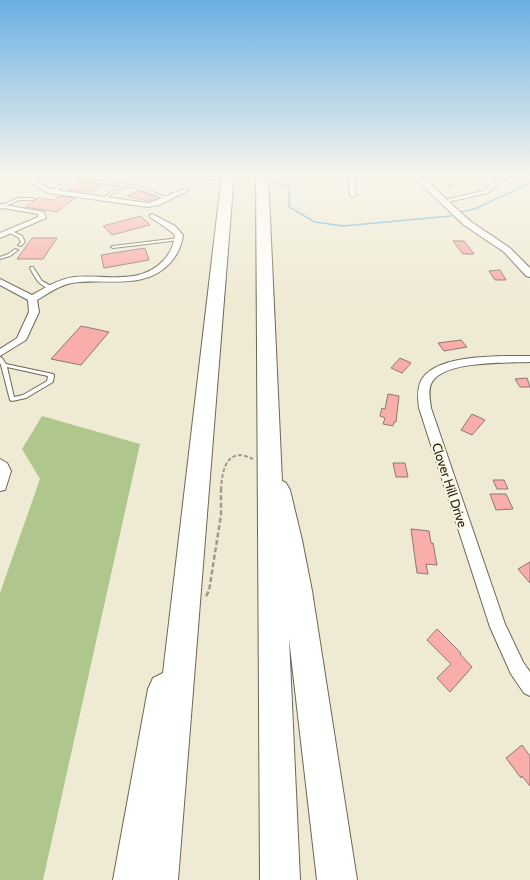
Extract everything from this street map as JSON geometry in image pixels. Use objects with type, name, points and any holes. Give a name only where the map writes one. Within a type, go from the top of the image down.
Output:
[{"type":"highway","points":[[158,880],[224,215]]},
{"type":"highway","points":[[263,215],[268,463],[280,880]]},
{"type":"highway","points":[[268,463],[286,523],[300,609],[324,800],[337,880]]},
{"type":"highway","points":[[133,880],[181,584],[196,506]]},
{"type":"street","points":[[1,237],[42,218],[42,215]]},
{"type":"street","points":[[459,215],[467,223],[507,250],[530,274]]},
{"type":"street","points":[[32,299],[59,284],[73,280],[124,280],[153,274],[162,268],[170,259],[179,239],[179,235],[172,228],[152,216]]},
{"type":"street","points":[[0,282],[32,299]]},
{"type":"street","points":[[0,353],[21,340],[34,312],[32,299]]},
{"type":"street","name":"Clover Hill Drive","points":[[530,359],[466,362],[447,366],[439,369],[430,376],[426,382],[423,392],[425,408],[492,613],[510,654],[530,687]]},
{"type":"street","points":[[0,464],[5,469],[5,473],[0,486]]},
{"type":"lane","points":[[11,232],[21,237],[23,242],[20,245]]},
{"type":"lane","points":[[113,247],[179,239]]},
{"type":"lane","points":[[0,258],[9,255],[16,250]]},
{"type":"lane","points":[[32,268],[40,282],[51,288]]},
{"type":"lane","points":[[0,359],[4,365],[12,399],[24,397],[50,382],[51,375],[4,365]]},
{"type":"path","points":[[205,598],[209,591],[219,523],[223,473],[226,463],[232,456],[245,454],[257,461],[268,463]]},
{"type":"green space","points":[[42,416],[140,444],[43,880],[0,880],[0,593],[40,479],[22,449]]},
{"type":"building","points":[[141,216],[150,225],[112,235],[103,226]]},
{"type":"building","points":[[32,238],[57,238],[43,259],[17,259]]},
{"type":"building","points":[[453,241],[464,241],[474,254],[463,254]]},
{"type":"building","points":[[145,248],[149,260],[104,268],[101,255]]},
{"type":"building","points":[[500,270],[506,280],[495,280],[489,271]]},
{"type":"building","points":[[81,326],[109,332],[81,365],[51,359]]},
{"type":"building","points":[[461,340],[467,347],[444,351],[438,343]]},
{"type":"building","points":[[400,358],[411,363],[402,373],[391,368]]},
{"type":"building","points":[[527,378],[530,387],[520,387],[515,379]]},
{"type":"building","points":[[388,394],[399,396],[396,422],[394,422],[393,426],[383,424],[385,418],[380,416],[382,408],[385,409]]},
{"type":"building","points":[[472,414],[485,420],[472,435],[461,430]]},
{"type":"building","points":[[393,463],[405,463],[408,477],[396,477]]},
{"type":"building","points":[[493,480],[504,480],[508,489],[497,489]]},
{"type":"building","points":[[490,494],[506,494],[513,509],[496,510]]},
{"type":"building","points":[[411,529],[429,531],[437,565],[426,564],[428,574],[417,573]]},
{"type":"building","points":[[530,562],[530,583],[518,569]]},
{"type":"building","points":[[437,629],[461,653],[460,654],[472,667],[450,692],[437,678],[451,664],[427,640]]},
{"type":"building","points":[[522,745],[530,756],[530,786],[522,776],[521,778],[506,758]]},
{"type":"waterway","points":[[303,215],[315,222],[343,226],[451,216]]}]
